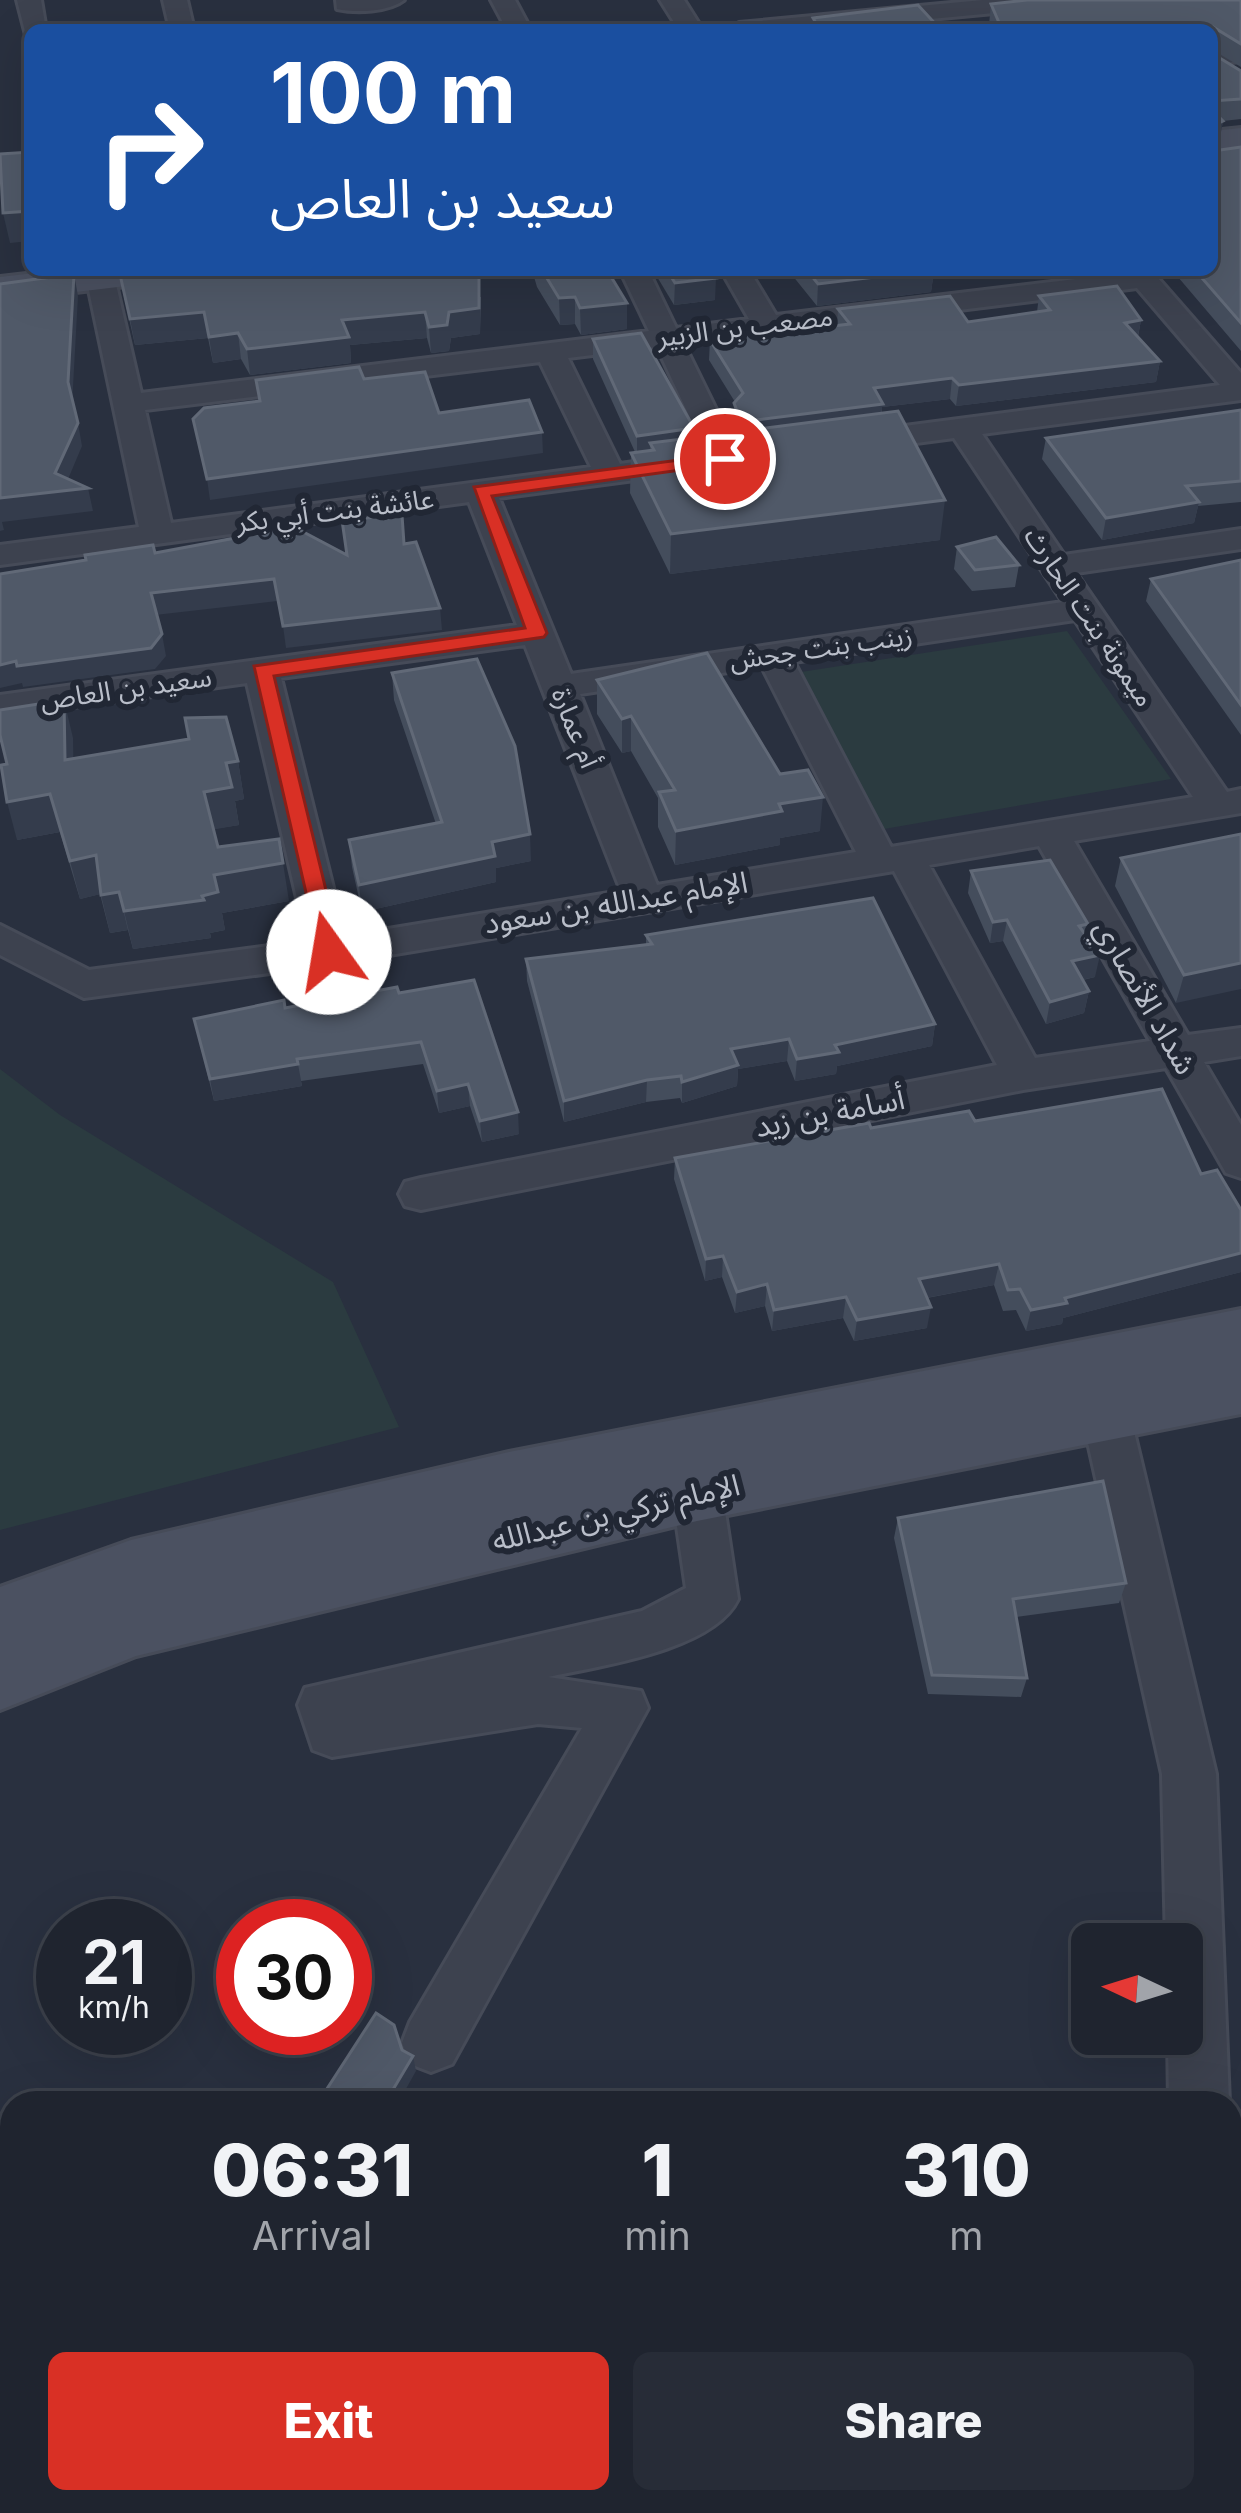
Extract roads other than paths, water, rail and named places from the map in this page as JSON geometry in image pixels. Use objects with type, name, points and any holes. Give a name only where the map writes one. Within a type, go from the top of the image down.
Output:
[{"type":"street","points":[[345,2],[392,0]]},
{"type":"street","points":[[870,24],[935,21],[1057,0]]},
{"type":"street","points":[[1218,63],[1241,86]]},
{"type":"street","points":[[0,289],[100,276],[132,403],[157,534]]},
{"type":"street","points":[[637,276],[725,459]]},
{"type":"street","points":[[738,276],[766,324]]},
{"type":"street","name":"مصعب بن الزبير","points":[[132,403],[1125,276]]},
{"type":"street","points":[[1142,276],[1241,391]]},
{"type":"street","points":[[550,352],[610,474]]},
{"type":"street","name":"عائشة بنت أبي بكر","points":[[0,555],[1241,391]]},
{"type":"street","name":"ميمونة بنت الحارث","points":[[962,428],[1084,610],[1229,803]]},
{"type":"street","name":"أم عمارة","points":[[481,491],[643,898]]},
{"type":"street","points":[[1054,566],[1241,539]]},
{"type":"street","name":"زينب بنت جحش","points":[[558,687],[1084,610]]},
{"type":"street","name":"سعيد بن العاص","points":[[0,706],[537,633]]},
{"type":"street","points":[[773,655],[1023,1075]]},
{"type":"street","points":[[262,671],[329,952]]},
{"type":"street","name":"الإمام عبدالله بن سعود","points":[[0,938],[84,984],[329,952],[1229,803]]},
{"type":"street","name":"شداد الأنصاري","points":[[1050,832],[1241,1162]]},
{"type":"street","name":"أسامة بن زيد","points":[[421,1194],[1023,1075],[1241,1042]]},
{"type":"street","name":"الإمام تركي بن عبدالله","points":[[0,1618],[131,1570],[509,1480],[1241,1335]]},
{"type":"street","name":"الإمام تركي بن عبدالله","points":[[0,1677],[130,1626],[697,1492],[1241,1387]]},
{"type":"street","points":[[1105,1412],[1189,1774],[1199,2091]]},
{"type":"street","points":[[431,2043],[622,1708],[538,1700],[332,1733],[324,1705],[652,1631],[713,1599],[697,1492]]}]
